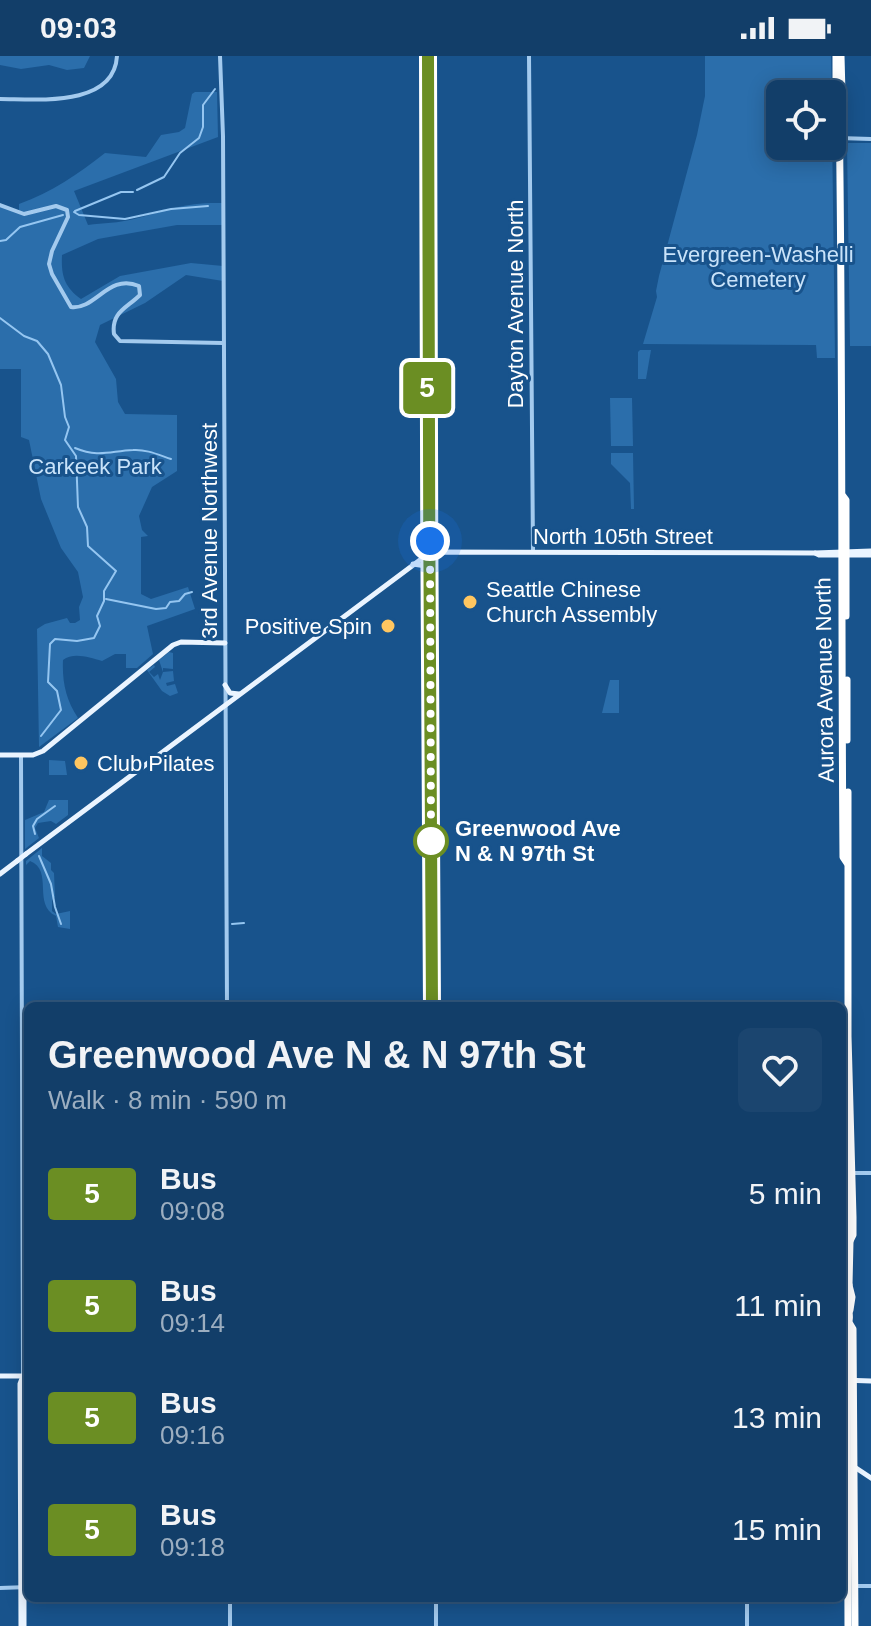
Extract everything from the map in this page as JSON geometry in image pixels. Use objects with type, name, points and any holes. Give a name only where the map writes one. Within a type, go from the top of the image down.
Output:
[{"type":"highway","name":"Aurora Avenue North","points":[[838,56],[841,80]]},
{"type":"highway","name":"Aurora Avenue North","points":[[839,160],[843,496],[846,500],[843,847],[847,863],[849,1173]]},
{"type":"highway","name":"Aurora Avenue North","points":[[846,1108],[853,1235],[850,1241],[847,1297],[853,1329],[848,1380],[851,1465],[848,1626]]},
{"type":"highway","points":[[846,1108],[851,1122]]},
{"type":"highway","name":"Aurora Avenue North","points":[[848,1586],[855,1626]]},
{"type":"main road","points":[[428,56],[432,1002]]},
{"type":"main road","points":[[0,874],[430,553]]},
{"type":"main road","name":"North 105th Street","points":[[430,553],[871,553]]},
{"type":"main road","points":[[413,564],[426,566],[431,575]]},
{"type":"main road","points":[[0,755],[36,754],[46,749],[174,644],[225,643]]},
{"type":"main road","points":[[225,685],[230,693],[240,694]]},
{"type":"main road","points":[[0,1376],[24,1376]]},
{"type":"main road","points":[[848,1380],[871,1381]]},
{"type":"main road","points":[[851,1465],[871,1478]]},
{"type":"main road","points":[[22,1626],[24,1587]]},
{"type":"street","points":[[0,99],[74,98],[104,82],[115,67],[117,56]]},
{"type":"street","name":"3rd Avenue Northwest","points":[[220,56],[227,1002]]},
{"type":"street","name":"Dayton Avenue North","points":[[529,56],[533,552]]},
{"type":"street","points":[[846,138],[871,139]]},
{"type":"street","points":[[0,205],[24,214],[56,206],[67,210],[68,217],[49,264],[71,307],[81,307],[113,286],[132,283],[139,286],[140,295],[118,312],[114,320],[114,334],[122,342],[223,343]]},
{"type":"street","points":[[21,755],[24,1128]]},
{"type":"street","points":[[849,1173],[871,1173]]},
{"type":"street","points":[[848,1586],[871,1586]]},
{"type":"street","points":[[0,1588],[24,1587]]},
{"type":"street","points":[[230,1602],[230,1626]]},
{"type":"street","points":[[436,1602],[436,1626]]},
{"type":"street","points":[[747,1602],[747,1626]]},
{"type":"green space","points":[[0,56],[90,56],[84,68],[67,70],[49,65],[21,69],[0,65]]},
{"type":"green space","name":"Evergreen-Washelli Cemetery","points":[[705,56],[831,56],[832,80],[766,80],[766,160],[832,160],[835,358],[817,358],[816,345],[643,344],[705,96]]},
{"type":"green space","name":"Carkeek Park","points":[[195,92],[217,92],[218,137],[74,191],[88,225],[128,220],[187,205],[223,203],[223,225],[177,225],[98,239],[62,255],[62,262],[67,285],[81,299],[120,276],[191,263],[223,266],[223,281],[186,275],[145,303],[100,325],[95,342],[116,379],[118,402],[125,414],[177,415],[177,471],[152,487],[139,516],[142,530],[148,536],[141,537],[141,594],[151,599],[188,587],[195,609],[147,626],[153,654],[137,668],[126,668],[126,654],[115,654],[102,661],[76,656],[63,660],[66,690],[78,718],[39,747],[37,629],[67,618],[70,623],[80,620],[79,607],[83,597],[78,572],[61,548],[41,499],[29,440],[21,437],[21,369],[0,369],[0,205],[19,213],[19,204],[64,182],[105,153],[146,157],[161,135],[185,128]]},
{"type":"green space","name":"Evergreen-Washelli Cemetery","points":[[847,143],[871,143],[871,346],[850,346]]},
{"type":"green space","points":[[640,350],[651,350],[646,379],[638,379]]},
{"type":"green space","points":[[610,398],[632,398],[633,446],[611,446]]},
{"type":"green space","points":[[611,453],[633,453],[634,509],[631,509],[630,483],[611,464]]},
{"type":"green space","points":[[169,652],[173,653],[173,669],[163,668],[163,672],[159,660]]},
{"type":"green space","points":[[154,665],[149,672],[154,677],[158,674],[160,680],[163,672],[173,671],[174,681],[166,683],[167,686],[175,684],[178,693],[170,696],[162,691],[147,670]]},
{"type":"green space","points":[[610,680],[619,680],[619,713],[602,713]]},
{"type":"green space","points":[[49,760],[65,761],[67,775],[49,775]]},
{"type":"green space","points":[[49,800],[68,800],[68,815],[56,824],[51,821],[38,823],[35,828],[39,838],[25,849],[25,820],[44,812]]},
{"type":"green space","points":[[42,848],[42,856],[51,863],[54,873],[52,911],[56,914],[70,911],[70,929],[58,927],[56,916],[45,904],[41,872],[37,865],[30,861],[26,865],[26,861]]},
{"type":"waterway","points":[[137,190],[164,177],[180,153],[199,138],[203,127],[203,105],[215,89]]},
{"type":"waterway","points":[[75,211],[121,192],[133,192]]},
{"type":"waterway","points":[[74,212],[125,219],[171,209],[208,206]]},
{"type":"waterway","points":[[0,241],[6,240],[20,227],[63,215]]},
{"type":"waterway","points":[[0,318],[24,336],[37,341],[48,354],[61,385],[69,427],[65,440],[76,456],[78,507],[87,527],[88,546],[116,571],[104,591],[104,601],[97,616],[100,626],[94,638],[77,641],[55,639],[50,644],[48,682],[57,691],[61,710],[41,736]]},
{"type":"waterway","points":[[75,448],[98,453],[143,450],[171,459]]},
{"type":"waterway","points":[[106,599],[156,609],[166,608],[170,602],[179,601],[192,592]]},
{"type":"waterway","points":[[35,834],[33,826],[37,819],[55,806]]},
{"type":"waterway","points":[[39,856],[51,884],[61,924]]},
{"type":"waterway","points":[[232,924],[244,923]]},
{"type":"bus line","name":"5","points":[[428,56],[426,322],[427,429],[430,438],[432,1002]]},
{"type":"place","name":"Seattle Chinese Church Assembly","points":[[470,602]]},
{"type":"place","name":"Positive Spin","points":[[388,626]]},
{"type":"place","name":"Club Pilates","points":[[81,763]]},
{"type":"place","name":"Greenwood Ave N & N 97th St","points":[[431,841]]},
{"type":"route","points":[[430,541],[431,841]]}]
